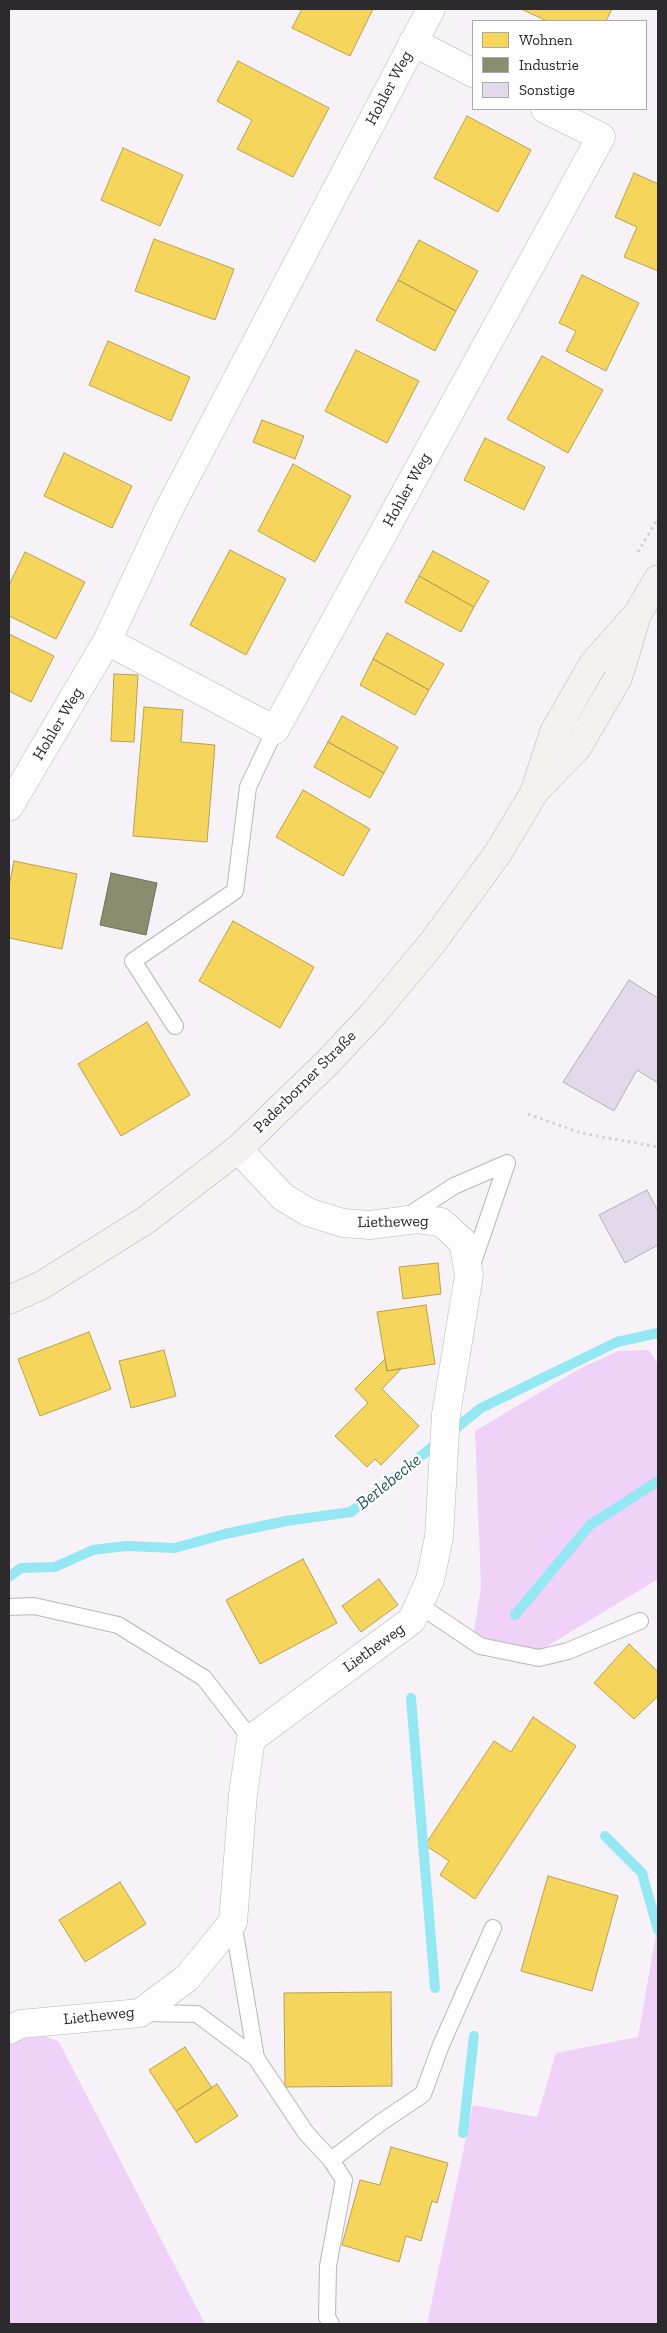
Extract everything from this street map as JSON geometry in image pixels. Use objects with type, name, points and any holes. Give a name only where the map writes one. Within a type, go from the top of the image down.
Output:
[{"type":"main road","name":"Paderborner Straße","points":[[9,1300],[42,1285],[146,1220],[238,1149],[327,1063],[374,1013],[432,942],[492,860],[534,793],[554,732],[593,664],[638,613],[658,579]]},
{"type":"street","name":"Hohler Weg","points":[[9,807],[107,641],[173,503],[373,116],[431,9]]},
{"type":"street","name":"Hohler Weg","points":[[413,42],[472,72]]},
{"type":"street","name":"Hohler Weg","points":[[276,730],[601,137],[547,110]]},
{"type":"street","points":[[107,641],[276,730]]},
{"type":"street","name":"Lietheweg","points":[[238,1149],[283,1197],[308,1212],[343,1223],[370,1224],[417,1219],[441,1222],[463,1242],[469,1275],[446,1414],[439,1537],[430,1580],[412,1620],[251,1738]]},
{"type":"street","points":[[234,1922],[243,1794],[251,1738]]},
{"type":"street","name":"Lietheweg","points":[[9,2030],[20,2024],[140,2014],[187,1978],[234,1922]]},
{"type":"lane","points":[[175,1026],[132,961],[234,891],[248,787],[276,730]]},
{"type":"lane","points":[[400,1221],[454,1186],[507,1163],[469,1275]]},
{"type":"lane","points":[[419,1605],[480,1646],[540,1658],[568,1651],[640,1621]]},
{"type":"lane","points":[[9,1608],[34,1606],[118,1625],[204,1678],[251,1738]]},
{"type":"lane","points":[[234,1922],[256,2058]]},
{"type":"lane","points":[[331,2160],[380,2123],[423,2094],[441,2045],[492,1928]]},
{"type":"lane","points":[[140,2014],[197,2014],[256,2058],[306,2133],[331,2160],[344,2180],[328,2266],[327,2316],[331,2324]]},
{"type":"path","points":[[633,561],[658,518]]},
{"type":"path","points":[[528,1114],[581,1133],[658,1147]]},
{"type":"shaded area","points":[[649,1350],[658,1364],[658,1579],[541,1650],[471,1650],[481,1587],[475,1431],[579,1369],[618,1351]]},
{"type":"shaded area","points":[[658,1923],[658,2324],[427,2324],[473,2105],[537,2117],[556,2053],[638,2037]]},
{"type":"shaded area","points":[[34,2032],[59,2042],[205,2324],[9,2324],[9,2043]]},
{"type":"building: Wohnen","points":[[302,9],[373,9],[350,56],[292,28]]},
{"type":"building: Wohnen","points":[[521,9],[612,9],[606,20],[545,20]]},
{"type":"building: Wohnen","points":[[238,61],[329,108],[293,177],[237,149],[252,120],[217,101]]},
{"type":"building: Wohnen","points":[[467,116],[531,150],[498,212],[434,178]]},
{"type":"building: Wohnen","points":[[123,148],[183,175],[160,226],[101,200]]},
{"type":"building: Wohnen","points":[[634,173],[658,184],[658,271],[624,257],[637,227],[615,217]]},
{"type":"building: Wohnen","points":[[154,239],[234,269],[215,320],[135,291]]},
{"type":"building: Wohnen","points":[[419,240],[478,271],[456,311],[398,280]]},
{"type":"building: Wohnen","points":[[582,275],[639,303],[606,371],[566,351],[576,331],[559,323]]},
{"type":"building: Wohnen","points":[[398,280],[456,311],[435,351],[376,320]]},
{"type":"building: Wohnen","points":[[108,341],[190,377],[171,421],[89,385]]},
{"type":"building: Wohnen","points":[[356,350],[419,381],[387,443],[325,411]]},
{"type":"building: Wohnen","points":[[542,356],[603,390],[568,453],[507,419]]},
{"type":"building: Wohnen","points":[[262,420],[304,436],[295,459],[253,442]]},
{"type":"building: Wohnen","points":[[485,438],[545,467],[524,510],[464,480]]},
{"type":"building: Wohnen","points":[[64,453],[132,486],[112,528],[44,496]]},
{"type":"building: Wohnen","points":[[293,464],[351,496],[315,562],[258,531]]},
{"type":"building: Wohnen","points":[[230,550],[286,579],[246,655],[190,625]]},
{"type":"building: Wohnen","points":[[433,551],[489,581],[474,607],[419,576]]},
{"type":"building: Wohnen","points":[[25,552],[85,582],[56,639],[9,616],[9,585]]},
{"type":"building: Wohnen","points":[[419,576],[474,607],[461,632],[405,602]]},
{"type":"building: Wohnen","points":[[387,633],[444,664],[429,690],[373,659]]},
{"type":"building: Wohnen","points":[[9,634],[54,656],[31,702],[9,691]]},
{"type":"building: Wohnen","points":[[373,659],[429,690],[415,715],[360,685]]},
{"type":"building: Wohnen","points":[[114,674],[138,675],[134,742],[111,741]]},
{"type":"building: Wohnen","points":[[144,707],[183,710],[181,742],[215,745],[207,842],[133,836]]},
{"type":"building: Wohnen","points":[[342,716],[398,747],[384,773],[328,742]]},
{"type":"building: Wohnen","points":[[328,742],[384,773],[370,798],[314,767]]},
{"type":"building: Wohnen","points":[[303,790],[370,829],[343,876],[276,837]]},
{"type":"building: Wohnen","points":[[14,861],[77,874],[62,949],[9,938],[9,886]]},
{"type":"building: Wohnen","points":[[233,921],[314,967],[280,1028],[199,981]]},
{"type":"building: Wohnen","points":[[147,1022],[190,1095],[121,1136],[78,1064]]},
{"type":"building: Wohnen","points":[[438,1263],[441,1294],[403,1299],[399,1267]]},
{"type":"building: Wohnen","points":[[426,1305],[435,1364],[387,1371],[377,1312]]},
{"type":"building: Wohnen","points":[[89,1332],[111,1389],[40,1416],[18,1359]]},
{"type":"building: Wohnen","points":[[164,1350],[176,1396],[131,1408],[119,1361]]},
{"type":"building: Wohnen","points":[[385,1359],[387,1371],[402,1368],[382,1389],[419,1426],[381,1465],[375,1459],[367,1467],[335,1436],[368,1403],[355,1389]]},
{"type":"building: Wohnen","points":[[303,1559],[337,1623],[260,1664],[226,1600]]},
{"type":"building: Wohnen","points":[[379,1579],[398,1605],[361,1632],[342,1606]]},
{"type":"building: Wohnen","points":[[629,1644],[658,1672],[658,1696],[634,1719],[594,1683]]},
{"type":"building: Wohnen","points":[[533,1717],[576,1746],[475,1899],[440,1875],[449,1861],[425,1845],[494,1741],[511,1752]]},
{"type":"building: Wohnen","points":[[548,1876],[618,1896],[592,1991],[521,1971]]},
{"type":"building: Wohnen","points":[[120,1882],[146,1924],[85,1962],[59,1920]]},
{"type":"building: Wohnen","points":[[391,1992],[392,2086],[285,2087],[284,1993]]},
{"type":"building: Wohnen","points":[[185,2047],[212,2088],[176,2111],[149,2070]]},
{"type":"building: Wohnen","points":[[217,2084],[238,2116],[196,2143],[176,2111]]},
{"type":"building: Wohnen","points":[[391,2147],[448,2163],[437,2203],[432,2201],[421,2241],[406,2236],[399,2262],[342,2245],[360,2180],[380,2185]]},
{"type":"building: Industrie","points":[[111,873],[157,883],[146,935],[100,925]]},
{"type":"building: Sonstige","points":[[629,980],[658,998],[658,1083],[637,1070],[614,1111],[563,1082]]},
{"type":"building: Sonstige","points":[[647,1190],[658,1211],[658,1245],[625,1263],[599,1215]]},
{"type":"waterway","name":"Berlebecke","points":[[9,1577],[21,1568],[55,1567],[93,1550],[126,1546],[175,1548],[225,1534],[286,1521],[351,1512],[481,1408],[617,1342],[658,1333]]},
{"type":"waterway","points":[[515,1615],[590,1525],[658,1481]]},
{"type":"waterway","points":[[411,1698],[435,1988]]},
{"type":"waterway","points":[[605,1836],[642,1873],[658,1930]]},
{"type":"waterway","points":[[463,2133],[474,2036]]}]
